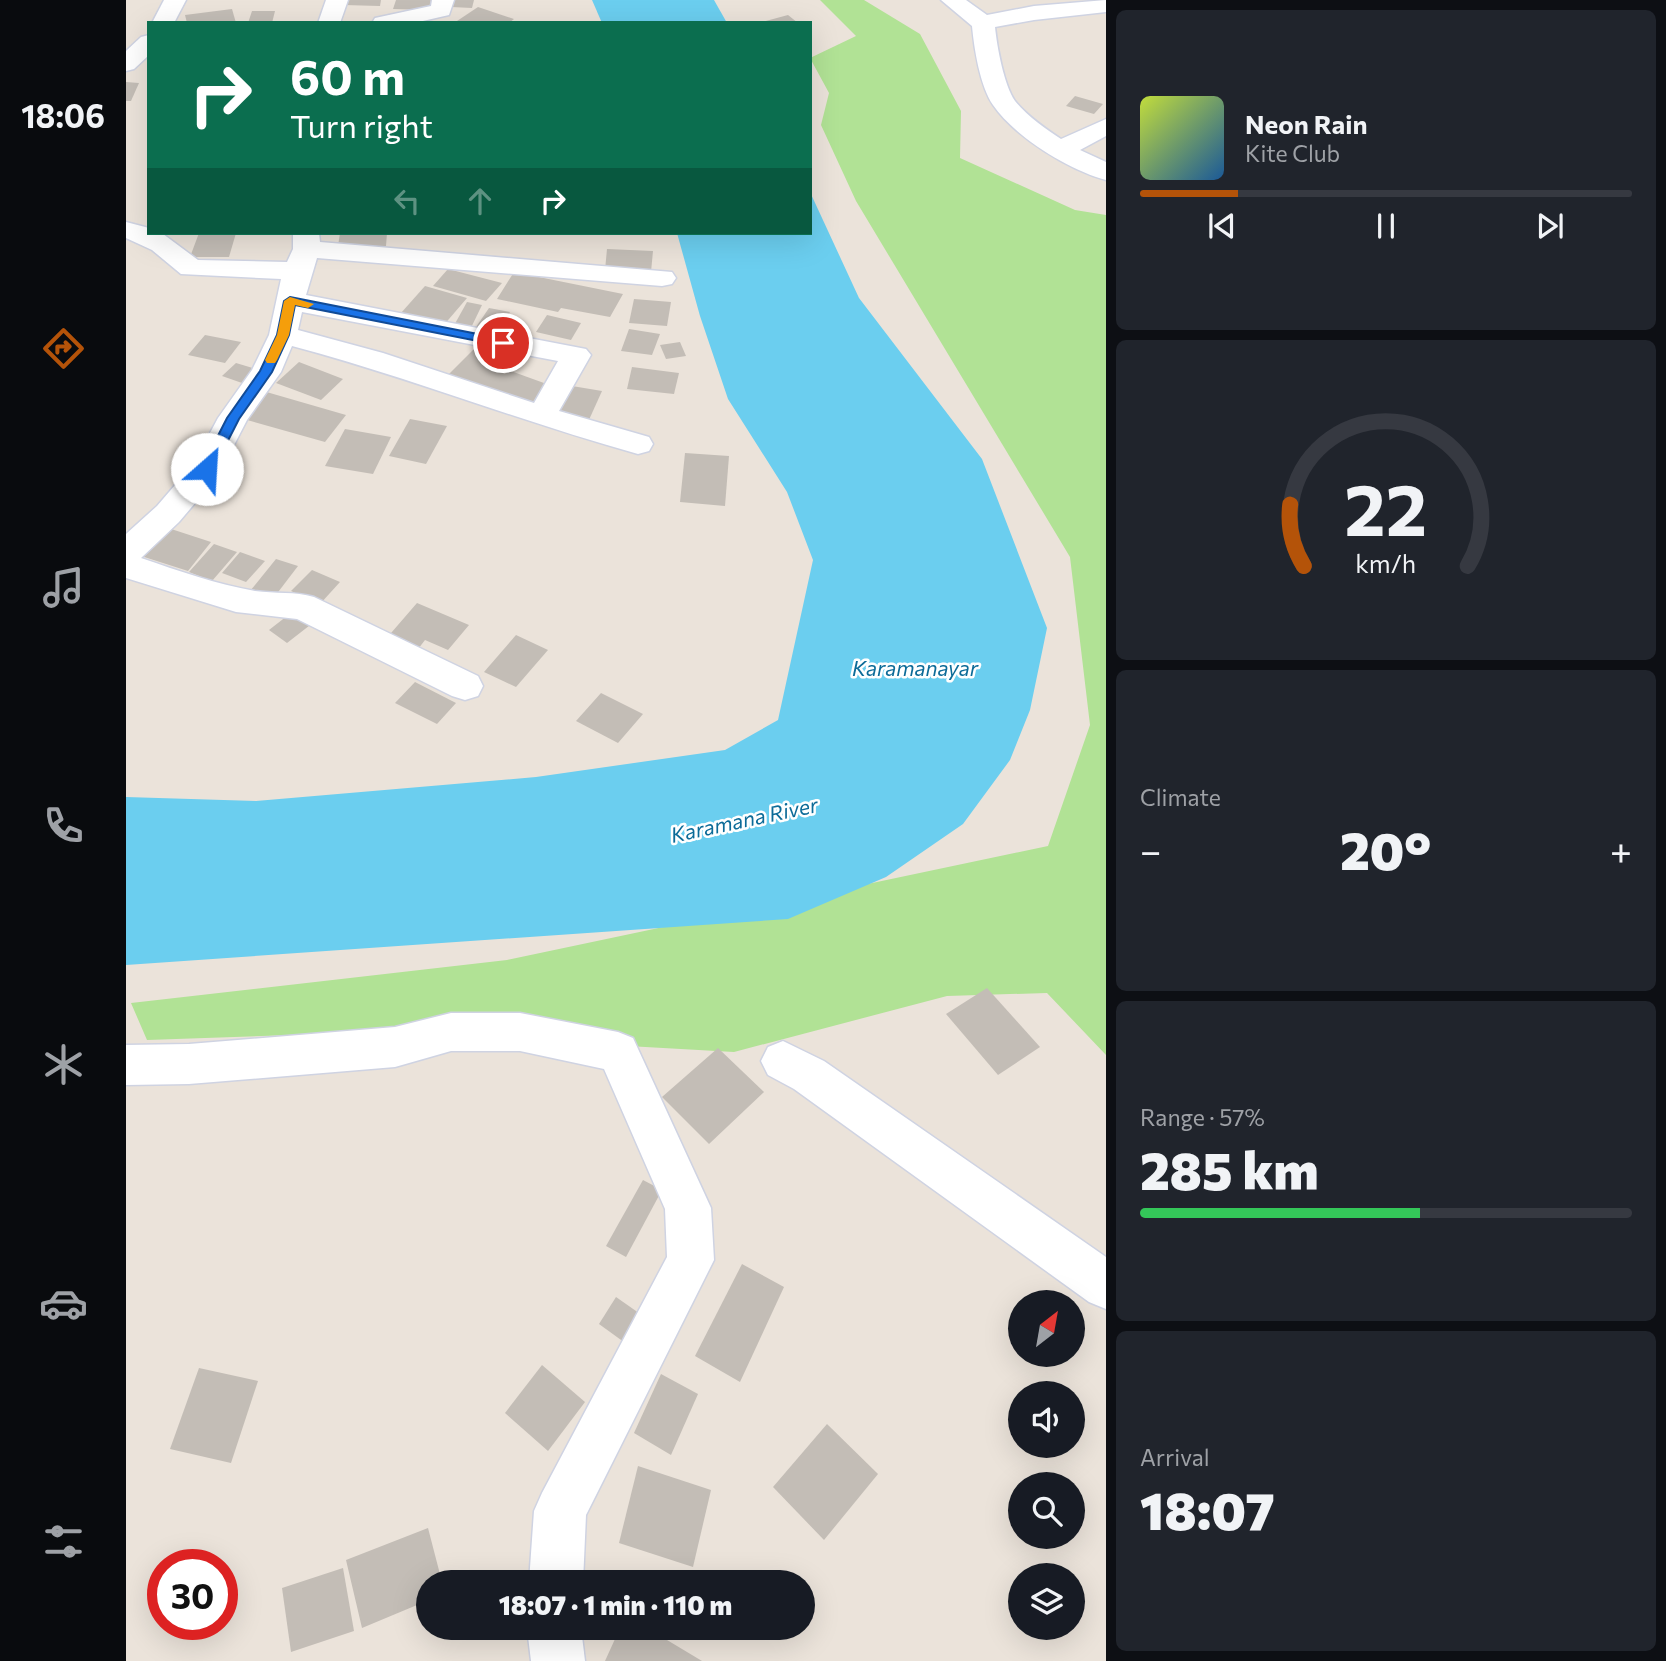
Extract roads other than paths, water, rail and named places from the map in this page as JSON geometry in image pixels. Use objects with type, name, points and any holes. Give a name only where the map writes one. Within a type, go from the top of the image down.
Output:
[{"type":"street","points":[[164,21],[175,0]]},
{"type":"street","points":[[330,21],[337,0]]},
{"type":"street","points":[[393,21],[433,13],[441,9],[443,0]]},
{"type":"street","points":[[952,0],[983,23],[986,50],[1003,102],[1038,135],[1060,150],[1106,172]]},
{"type":"street","points":[[983,23],[1045,11],[1106,5]]},
{"type":"street","points":[[126,64],[145,34]]},
{"type":"street","points":[[1060,150],[1106,126]]},
{"type":"street","points":[[126,230],[147,235]]},
{"type":"street","points":[[148,235],[191,268],[227,272],[303,251],[662,278]]},
{"type":"street","points":[[126,553],[168,514],[207,469],[233,418],[265,372],[283,335],[303,251]]},
{"type":"street","points":[[290,301],[576,355],[541,416]]},
{"type":"street","points":[[283,335],[348,350],[541,416],[638,444]]},
{"type":"street","points":[[126,566],[201,589],[279,608],[302,606],[465,686]]},
{"type":"street","points":[[126,1065],[189,1064],[395,1046],[451,1032],[520,1031],[618,1052],[688,1208],[691,1259],[561,1511],[557,1570]]},
{"type":"street","points":[[783,1062],[810,1075],[1106,1285]]},
{"type":"street","points":[[555,1640],[558,1661]]},
{"type":"water","points":[[592,0],[714,0],[726,21],[601,21]]},
{"type":"water","name":"Karamanayar","points":[[812,196],[859,298],[982,459],[1047,628],[1030,710],[1010,760],[963,824],[886,877],[788,919],[126,965],[126,797],[256,801],[536,777],[725,750],[778,720],[813,560],[787,492],[728,399],[700,316],[678,235],[812,235]]},
{"type":"water label","name":"Karamana River","points":[[744,819]]}]
